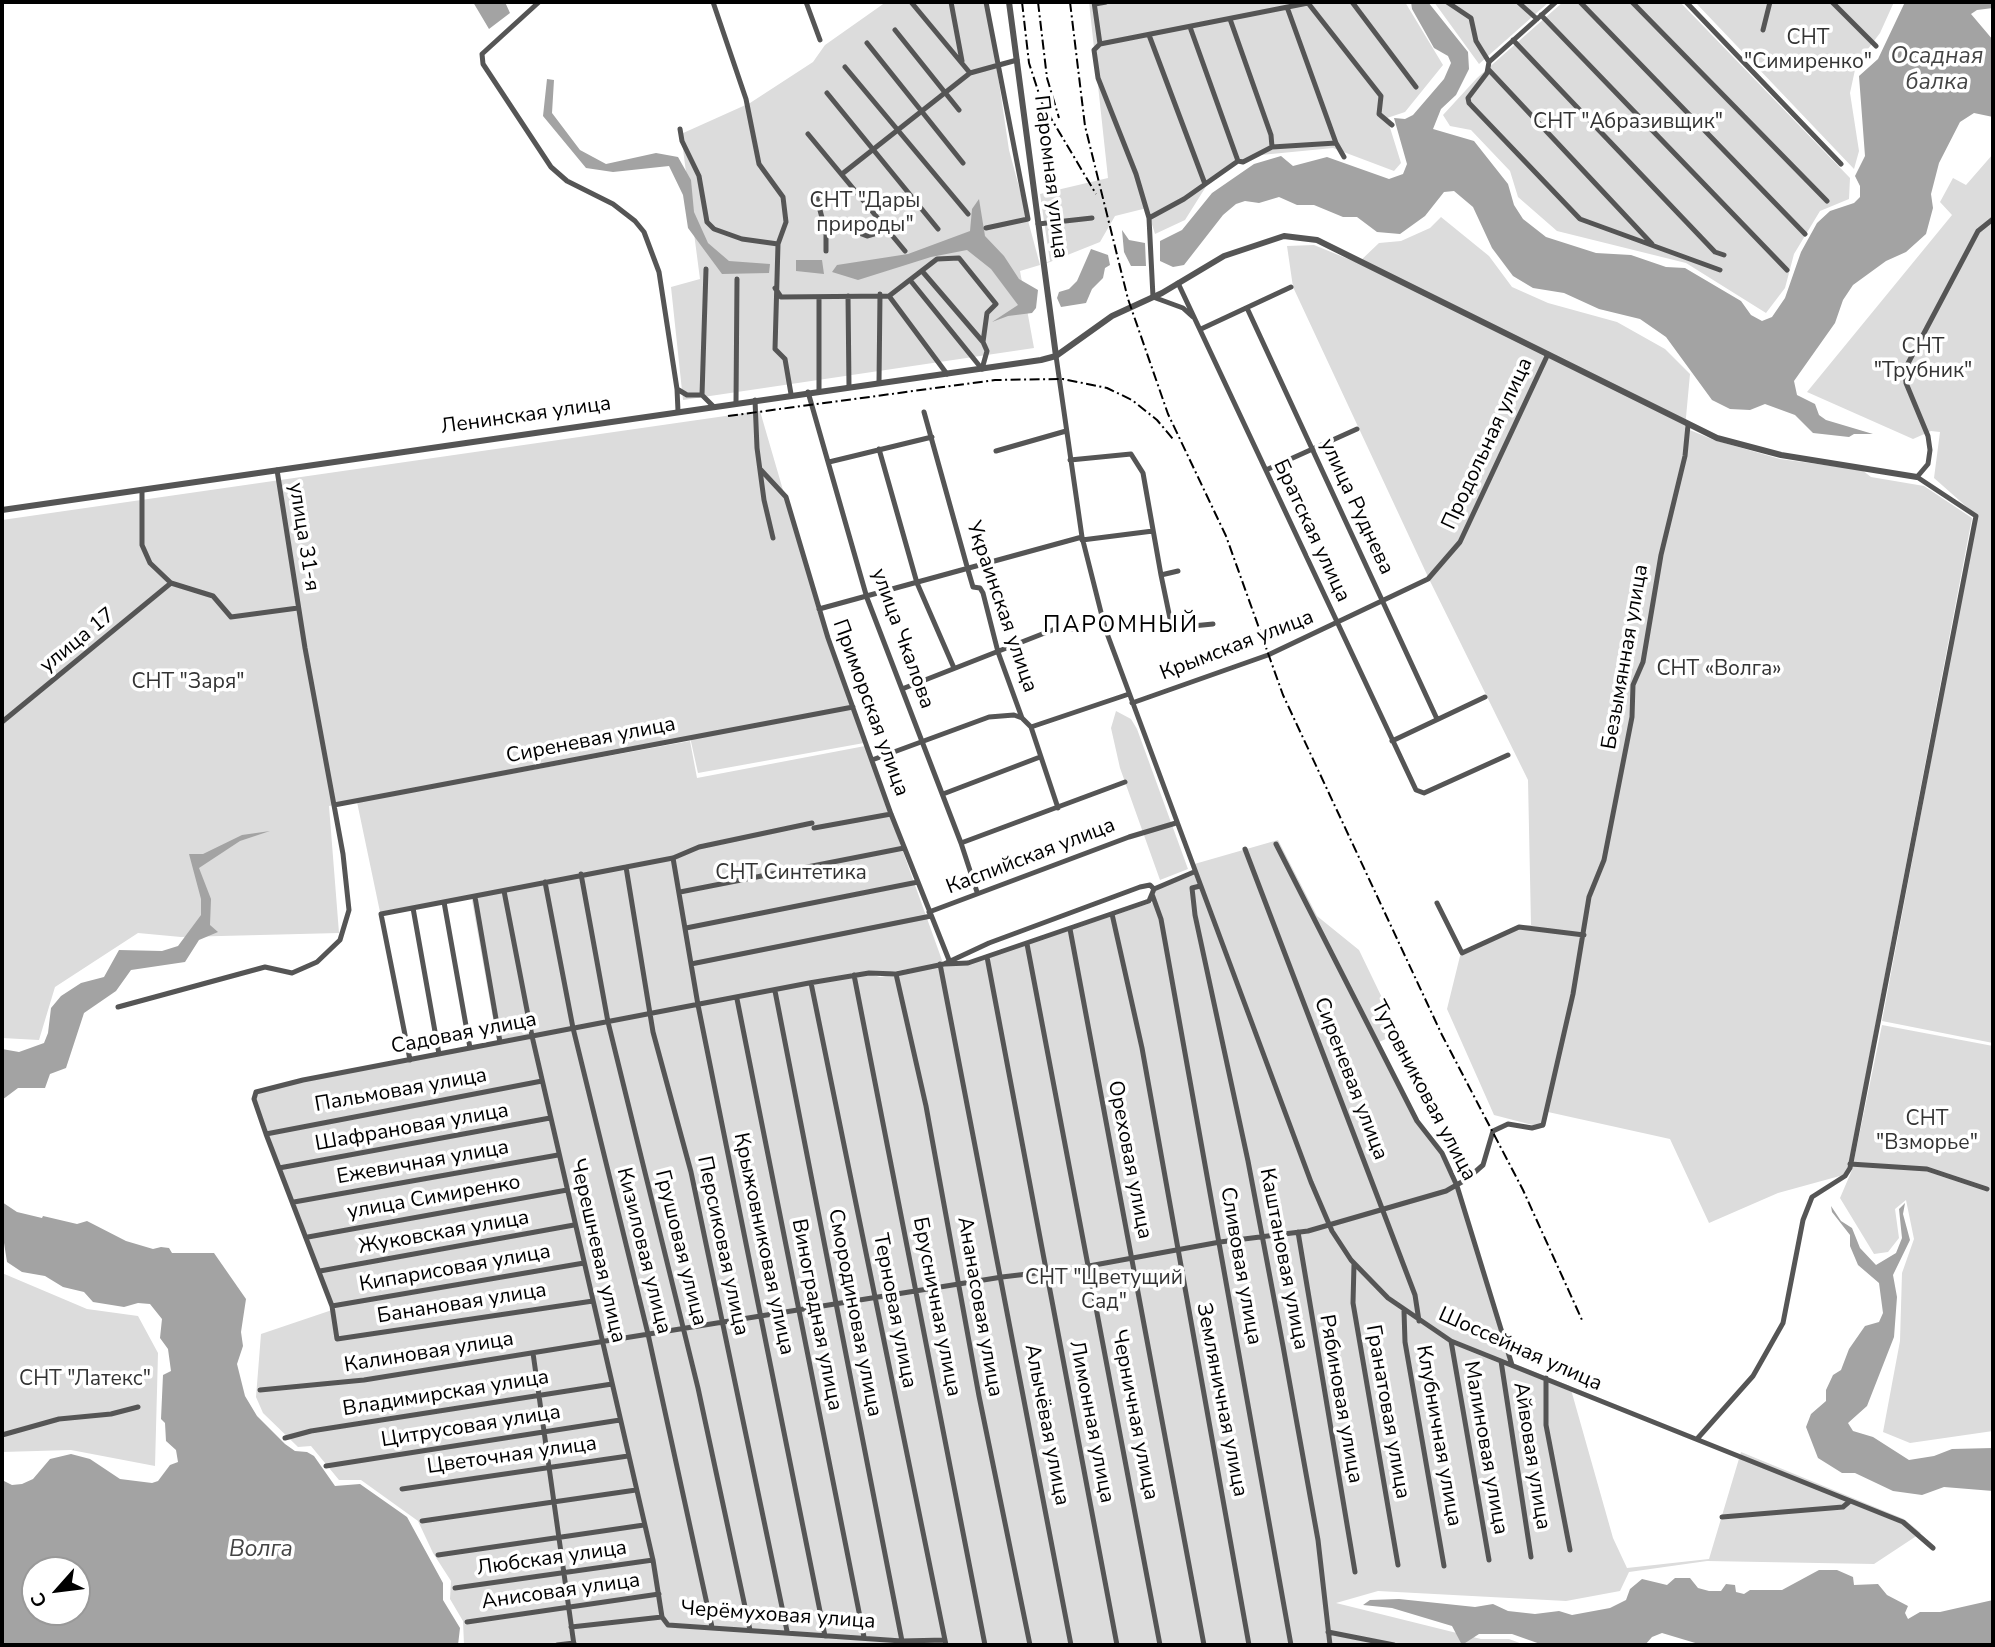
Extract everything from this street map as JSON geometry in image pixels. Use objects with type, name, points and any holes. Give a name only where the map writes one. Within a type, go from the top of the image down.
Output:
[{"type":"street","points":[[539,2],[482,54],[483,64],[551,167],[567,181],[613,204],[635,221],[643,232],[659,272],[678,411]]},
{"type":"street","points":[[713,2],[746,99],[759,164],[783,197],[786,222],[778,244],[775,349],[785,359],[791,394]]},
{"type":"street","points":[[806,2],[820,40]]},
{"type":"street","points":[[911,2],[970,73]]},
{"type":"street","points":[[951,2],[962,64]]},
{"type":"street","points":[[986,2],[1028,219],[986,228]]},
{"type":"street","name":"Паромная улица","points":[[1009,2],[1056,356]]},
{"type":"street","points":[[1100,44],[1094,3],[1105,2]]},
{"type":"street","points":[[1352,2],[1416,87]]},
{"type":"street","points":[[1447,2],[1471,18],[1476,41],[1488,65],[1655,246]]},
{"type":"street","points":[[1518,2],[1539,17],[1787,270]]},
{"type":"street","points":[[1556,2],[1488,65],[1468,98],[1469,103],[1580,219],[1720,270]]},
{"type":"street","points":[[1580,2],[1805,234]]},
{"type":"street","points":[[1632,2],[1827,201]]},
{"type":"street","points":[[1686,2],[1842,164]]},
{"type":"street","points":[[1763,30],[1770,2]]},
{"type":"street","points":[[1832,2],[1875,46]]},
{"type":"street","points":[[1153,297],[1149,218],[1136,174],[1098,78],[1094,50],[1100,44],[1308,3],[1381,96],[1379,114],[1392,125]]},
{"type":"street","points":[[1287,7],[1336,143],[1344,157]]},
{"type":"street","points":[[1230,19],[1271,135],[1272,146]]},
{"type":"street","points":[[1189,27],[1238,161]]},
{"type":"street","points":[[895,30],[959,110]]},
{"type":"street","points":[[1150,35],[1205,184]]},
{"type":"street","points":[[1513,40],[1715,252],[1724,255]]},
{"type":"street","points":[[867,43],[963,163]]},
{"type":"street","points":[[842,174],[970,73],[1017,60]]},
{"type":"street","points":[[845,67],[968,214]]},
{"type":"street","points":[[827,93],[875,148],[938,229]]},
{"type":"street","points":[[680,129],[682,141],[699,176],[707,222],[714,229],[742,239],[778,244]]},
{"type":"street","points":[[808,134],[905,250]]},
{"type":"street","points":[[1149,218],[1238,161],[1242,162],[1272,146],[1336,143]]},
{"type":"street","points":[[815,191],[826,233],[826,251]]},
{"type":"street","points":[[1038,224],[1092,218]]},
{"type":"street","points":[[1917,477],[1928,464],[1930,450],[1928,436],[1906,383],[1905,369],[1981,227],[1993,219]]},
{"type":"street","points":[[826,233],[846,228],[867,236],[884,225]]},
{"type":"street","points":[[1056,356],[1112,316],[1178,284],[1224,256],[1253,244],[1284,236],[1317,240],[1717,438],[1781,455],[1917,477],[1976,516],[1847,1174],[1819,1189],[1807,1207],[1783,1323],[1753,1376],[1697,1439]]},
{"type":"street","points":[[889,296],[937,259],[959,258],[996,304],[987,313],[983,342]]},
{"type":"street","points":[[702,395],[706,269]]},
{"type":"street","points":[[922,271],[983,342],[988,351],[982,369]]},
{"type":"street","points":[[736,402],[737,279]]},
{"type":"street","points":[[910,280],[982,369]]},
{"type":"street","name":"Братская улица","points":[[1178,284],[1416,790],[1424,793],[1508,755]]},
{"type":"street","points":[[1200,330],[1291,287]]},
{"type":"street","points":[[775,288],[781,297],[819,299],[880,294],[889,296],[947,373]]},
{"type":"street","points":[[879,383],[880,294]]},
{"type":"street","points":[[848,296],[849,387]]},
{"type":"street","points":[[1153,297],[1183,308],[1196,320]]},
{"type":"street","points":[[819,299],[819,391]]},
{"type":"street","name":"улица Руднева","points":[[1247,307],[1437,719]]},
{"type":"street","name":"Продольная улица","points":[[1428,579],[1460,542],[1548,354]]},
{"type":"street","name":"Ленинская улица","points":[[2,510],[791,394],[982,369],[1056,356]]},
{"type":"street","name":"Шоссейная улица","points":[[1056,356],[1082,539],[1102,618],[1294,1140],[1329,1224],[1354,1264],[1404,1311],[1451,1341],[1546,1378],[1600,1403],[1903,1522],[1933,1548]]},
{"type":"street","points":[[677,389],[687,395],[702,395],[713,406]]},
{"type":"street","name":"улица Чкалова","points":[[808,392],[867,598],[943,794],[977,892]]},
{"type":"street","points":[[755,400],[757,448],[764,500],[773,538]]},
{"type":"street","name":"Украинская улица","points":[[924,412],[973,587],[980,588],[983,593],[998,652],[1022,718],[1031,727],[1058,808]]},
{"type":"street","name":"Безымянная улица","points":[[1457,1186],[1481,1169],[1493,1131],[1508,1124],[1532,1128],[1544,1125],[1584,935],[1590,892],[1604,860],[1632,716],[1633,685],[1643,662],[1661,555],[1685,456],[1688,425]]},
{"type":"street","points":[[1266,470],[1357,429]]},
{"type":"street","points":[[996,451],[1066,431]]},
{"type":"street","points":[[830,463],[878,449],[932,438]]},
{"type":"street","points":[[878,449],[917,583],[954,668]]},
{"type":"street","points":[[1070,460],[1131,454],[1143,473],[1172,628],[1213,624]]},
{"type":"street","name":"улица 31-я","points":[[118,1007],[265,967],[292,972],[317,962],[340,940],[349,910],[334,805],[298,608],[277,470]]},
{"type":"street","name":"Приморская улица","points":[[761,470],[786,497],[819,609],[891,814],[930,914],[942,963]]},
{"type":"street","points":[[142,490],[142,545],[150,563],[172,583],[213,597],[232,617],[298,608]]},
{"type":"street","points":[[819,609],[1082,539],[1153,531]]},
{"type":"street","points":[[1161,575],[1178,571]]},
{"type":"street","name":"Крымская улица","points":[[1132,703],[1232,669],[1336,624],[1428,579]]},
{"type":"street","name":"улица 17","points":[[2,722],[172,583]]},
{"type":"street","points":[[902,689],[1060,627],[1074,629],[1102,618]]},
{"type":"street","points":[[1031,727],[1129,694]]},
{"type":"street","points":[[1392,741],[1485,697]]},
{"type":"street","name":"Сиреневая улица","points":[[334,805],[853,707]]},
{"type":"street","points":[[872,760],[989,717],[1014,715],[1022,718]]},
{"type":"street","points":[[943,794],[1040,757]]},
{"type":"street","points":[[961,843],[1125,782]]},
{"type":"street","points":[[410,1060],[381,915],[673,858],[699,846],[891,814]]},
{"type":"street","name":"Каспийская улица","points":[[930,914],[977,892],[1129,837],[1176,823]]},
{"type":"street","name":"Тутовниковая улица","points":[[1276,844],[1417,1121],[1442,1153],[1457,1186],[1512,1365]]},
{"type":"street","points":[[680,892],[904,848]]},
{"type":"street","name":"Сиреневая улица","points":[[1245,849],[1415,1295],[1419,1321]]},
{"type":"street","name":"Крыжовниковая улица","points":[[673,858],[698,1005],[825,1636]]},
{"type":"street","name":"Персиковая улица","points":[[626,867],[653,1032],[691,1172],[787,1632]]},
{"type":"street","points":[[942,963],[958,965],[988,957],[1149,901],[1153,891],[1194,872]]},
{"type":"street","name":"Грушовая улица","points":[[581,874],[608,1022],[684,1328],[750,1630]]},
{"type":"street","name":"Кизиловая улица","points":[[545,882],[573,1028],[648,1334],[712,1627]]},
{"type":"street","points":[[685,928],[918,882]]},
{"type":"street","points":[[942,963],[1140,887],[1150,885],[1153,891]]},
{"type":"street","name":"Каштановая улица","points":[[1200,886],[1192,888],[1195,915],[1263,1235],[1318,1540],[1330,1645]]},
{"type":"street","name":"Черешневая улица","points":[[504,891],[542,1082],[653,1560],[662,1617]]},
{"type":"street","name":"Сливовая улица","points":[[1153,891],[1161,919],[1291,1645]]},
{"type":"street","points":[[475,897],[500,1042]]},
{"type":"street","points":[[444,902],[470,1048]]},
{"type":"street","points":[[1437,903],[1462,953],[1519,927],[1584,935]]},
{"type":"street","points":[[413,908],[439,1054]]},
{"type":"street","points":[[691,964],[930,914]]},
{"type":"street","name":"Земляничная улица","points":[[1112,914],[1142,1048],[1176,1250],[1249,1645]]},
{"type":"street","name":"Ореховая улица","points":[[1070,929],[1203,1645]]},
{"type":"street","name":"Черничная улица","points":[[1027,944],[1160,1645]]},
{"type":"street","name":"Лимонная улица","points":[[988,957],[1117,1645]]},
{"type":"street","name":"Садовая улица","points":[[337,1339],[332,1306],[320,1271],[254,1099],[258,1090],[854,975],[896,974],[942,963]]},
{"type":"street","name":"Алычёвая улица","points":[[942,963],[1071,1645]]},
{"type":"street","name":"Ананасовая улица","points":[[896,974],[926,1106],[979,1395],[1030,1645]]},
{"type":"street","name":"Брусничная улица","points":[[854,975],[985,1645]]},
{"type":"street","name":"Терновая улица","points":[[811,983],[945,1643]]},
{"type":"street","name":"Смородиновая улица","points":[[775,991],[902,1641]]},
{"type":"street","name":"Виноградная улица","points":[[737,999],[864,1637]]},
{"type":"street","name":"Пальмовая улица","points":[[266,1134],[542,1082]]},
{"type":"street","name":"Шафрановая улица","points":[[279,1168],[550,1118]]},
{"type":"street","name":"Ежевичная улица","points":[[294,1202],[558,1154]]},
{"type":"street","points":[[1850,1164],[1920,1167],[1987,1189]]},
{"type":"street","name":"Калиновая улица","points":[[260,1390],[364,1380],[877,1300],[1002,1277],[1088,1266],[1263,1235],[1298,1232],[1457,1186]]},
{"type":"street","name":"улица Симиренко","points":[[308,1237],[566,1191]]},
{"type":"street","name":"Жуковская улица","points":[[320,1271],[574,1225]]},
{"type":"street","name":"Рябиновая улица","points":[[1298,1232],[1355,1572]]},
{"type":"street","name":"Кипарисовая улица","points":[[332,1306],[584,1263]]},
{"type":"street","name":"Гранатовая улица","points":[[1354,1264],[1354,1311],[1398,1564]]},
{"type":"street","name":"Банановая улица","points":[[337,1339],[593,1301]]},
{"type":"street","name":"Клубничная улица","points":[[1404,1311],[1405,1342],[1444,1566]]},
{"type":"street","name":"Малиновая улица","points":[[1451,1341],[1489,1560]]},
{"type":"street","points":[[533,1353],[574,1644],[556,1645]]},
{"type":"street","name":"Айвовая улица","points":[[1501,1361],[1531,1557]]},
{"type":"street","points":[[1546,1378],[1549,1445],[1570,1550]]},
{"type":"street","name":"Владимирская улица","points":[[285,1438],[311,1431],[612,1384]]},
{"type":"street","points":[[2,1435],[59,1419],[111,1414],[138,1407]]},
{"type":"street","name":"Цитрусовая улица","points":[[326,1466],[620,1420]]},
{"type":"street","name":"Цветочная улица","points":[[402,1489],[628,1456]]},
{"type":"street","points":[[422,1521],[636,1490]]},
{"type":"street","points":[[1722,1517],[1843,1507],[1850,1501]]},
{"type":"street","points":[[438,1555],[644,1525]]},
{"type":"street","name":"Любская улица","points":[[455,1588],[653,1560]]},
{"type":"street","name":"Анисовая улица","points":[[467,1622],[659,1594]]},
{"type":"street","name":"Черёмуховая улица","points":[[571,1627],[662,1617],[668,1625],[945,1643]]},
{"type":"street","points":[[1328,1632],[1394,1645]]},
{"type":"green space","name":"СНТ \"Дары природы\"","points":[[886,2],[987,2],[1009,150],[1040,265],[1020,271],[1034,348],[683,400],[671,287],[700,279],[681,134],[750,103],[813,62],[825,45]]},
{"type":"green space","name":"СНТ \"Дары природы\"","points":[[1089,2],[1405,2],[1443,65],[1405,112],[1387,118],[1401,163],[1394,171],[1333,148],[1261,155],[1239,163],[1207,185],[1185,220],[1155,234],[1147,208],[1115,216],[1100,242],[1040,265],[1050,261],[1040,194],[1108,178]]},
{"type":"green space","points":[[1434,2],[1549,2],[1479,64]]},
{"type":"green space","name":"СНТ \"Абразивщик\"","points":[[1563,2],[1680,2],[1850,178],[1849,199],[1820,211],[1794,254],[1785,288],[1766,313],[1686,263],[1557,231],[1518,197],[1510,171],[1471,130],[1450,126],[1443,115],[1477,78]]},
{"type":"green space","name":"СНТ \"Симиренко\"","points":[[1695,2],[1894,2],[1880,33],[1856,65],[1850,93],[1859,151],[1854,169]]},
{"type":"green space","name":"СНТ \"Трубник\"","points":[[1993,154],[1993,1043],[1882,1021],[1977,516],[1934,478],[1940,432],[1931,431],[1913,439],[1807,392],[1952,215],[1940,202],[1953,178],[1966,185]]},
{"type":"green space","name":"СНТ «Волга»","points":[[1441,217],[1489,256],[1512,287],[1548,303],[1617,322],[1665,349],[1690,374],[1685,428],[1714,440],[1780,459],[1862,470],[1871,477],[1924,486],[1972,518],[1847,1174],[1778,1193],[1709,1223],[1670,1139],[1548,1112],[1544,1128],[1494,1115],[1447,1009],[1461,952],[1516,926],[1531,925],[1528,780],[1429,579],[1293,287],[1287,246],[1314,245],[1358,263],[1379,243],[1401,241],[1430,228]]},
{"type":"green space","name":"СНТ \"Заря\"","points":[[760,411],[819,614],[864,743],[698,773],[690,737],[329,806],[339,933],[181,937],[138,933],[55,987],[39,1040],[2,1038],[2,520]]},
{"type":"green space","points":[[1116,711],[1131,719],[1137,729],[1188,869],[1160,880],[1120,768],[1111,728]]},
{"type":"green space","name":"СНТ \"Цветущий Сад\"","points":[[690,741],[697,778],[865,746],[943,963],[873,975],[880,977],[986,958],[1154,902],[1152,890],[1194,875],[1191,865],[1278,840],[1317,916],[1359,950],[1399,1033],[1379,1042],[1417,1118],[1440,1146],[1459,1186],[1510,1362],[1570,1386],[1613,1538],[1627,1568],[1709,1559],[1741,1452],[1904,1519],[1921,1533],[1874,1564],[1707,1561],[1629,1572],[1620,1591],[1566,1601],[1378,1591],[1336,1603],[1481,1639],[1509,1639],[1525,1645],[464,1645],[463,1621],[450,1599],[451,1581],[433,1553],[418,1521],[361,1480],[339,1480],[311,1446],[298,1447],[263,1413],[256,1397],[261,1334],[332,1310],[255,1098],[260,1089],[497,1041],[471,895],[380,912],[357,802]]},
{"type":"green space","name":"СНТ \"Взморье\"","points":[[1882,1025],[1993,1046],[1993,1431],[1910,1443],[1883,1432],[1900,1341],[1902,1273],[1914,1239],[1906,1200],[1895,1209],[1899,1238],[1888,1252],[1874,1254],[1840,1198],[1852,1170]]},
{"type":"green space","name":"СНТ \"Латекс\"","points":[[2,1273],[87,1309],[138,1316],[158,1353],[155,1466],[71,1450],[2,1452]]},
{"type":"water","points":[[473,2],[505,2],[510,13],[489,29]]},
{"type":"water","name":"Осадная балка","points":[[1411,2],[1428,2],[1468,52],[1469,69],[1456,95],[1441,109],[1433,129],[1474,141],[1508,184],[1514,205],[1523,219],[1546,237],[1596,253],[1631,255],[1666,267],[1685,268],[1741,301],[1751,315],[1762,321],[1772,317],[1785,298],[1801,252],[1817,223],[1830,211],[1854,203],[1860,197],[1860,186],[1855,176],[1865,156],[1859,76],[1878,59],[1905,2],[1993,2],[1993,8],[1977,10],[1971,14],[1993,40],[1993,117],[1974,113],[1960,122],[1939,163],[1931,194],[1933,208],[1926,234],[1906,252],[1886,261],[1853,285],[1843,300],[1835,323],[1794,381],[1797,395],[1815,404],[1819,415],[1826,420],[1873,434],[1854,434],[1849,437],[1813,433],[1795,415],[1765,404],[1750,410],[1730,409],[1712,400],[1666,337],[1640,319],[1599,309],[1564,293],[1533,288],[1513,276],[1492,248],[1473,207],[1454,191],[1444,192],[1425,216],[1400,234],[1377,232],[1357,217],[1343,217],[1314,205],[1297,205],[1279,197],[1259,203],[1245,201],[1236,204],[1223,215],[1184,265],[1173,267],[1160,261],[1160,241],[1182,230],[1212,193],[1254,164],[1281,156],[1293,166],[1327,157],[1389,179],[1403,174],[1407,164],[1394,118],[1405,119],[1413,115],[1444,79],[1451,63],[1448,56],[1434,48],[1412,9]]},
{"type":"water","points":[[547,79],[554,80],[552,113],[580,150],[606,164],[656,153],[678,157],[691,180],[694,212],[708,243],[729,261],[770,264],[769,273],[722,274],[688,228],[683,195],[669,166],[613,172],[586,168],[543,116]]},
{"type":"water","points":[[979,199],[985,236],[1004,256],[1019,279],[1038,290],[1036,308],[1032,313],[1008,316],[992,322],[1018,305],[991,269],[967,250],[931,257],[858,280],[832,272],[837,265],[908,254],[970,231],[972,209]]},
{"type":"water","points":[[1122,230],[1129,240],[1145,243],[1146,266],[1131,266],[1124,252]]},
{"type":"water","points":[[1091,249],[1108,255],[1110,265],[1105,268],[1103,278],[1092,289],[1086,303],[1061,307],[1057,298],[1059,292],[1069,289],[1077,281]]},
{"type":"water","points":[[796,260],[822,260],[824,274],[796,271]]},
{"type":"water","points":[[270,831],[240,841],[199,868],[211,899],[210,925],[218,932],[199,940],[185,962],[131,970],[116,991],[84,1013],[66,1068],[50,1074],[45,1088],[18,1088],[2,1100],[2,1049],[19,1052],[44,1043],[51,1008],[61,996],[81,983],[104,977],[119,950],[162,951],[178,946],[201,915],[201,899],[189,854],[203,854],[242,835]]},
{"type":"water","name":"Волга","points":[[2,1202],[17,1212],[42,1218],[43,1216],[77,1224],[87,1221],[126,1241],[153,1249],[169,1248],[172,1253],[214,1253],[246,1299],[241,1332],[243,1346],[237,1364],[245,1396],[257,1416],[285,1444],[295,1451],[314,1456],[335,1486],[360,1484],[407,1517],[443,1583],[443,1600],[460,1628],[458,1645],[2,1645],[2,1480],[12,1485],[22,1484],[33,1479],[50,1459],[71,1454],[90,1459],[120,1479],[152,1483],[158,1481],[170,1465],[178,1462],[176,1450],[166,1441],[165,1423],[161,1419],[163,1375],[171,1371],[168,1349],[160,1338],[162,1319],[150,1304],[138,1303],[124,1307],[93,1302],[84,1292],[63,1287],[45,1276],[22,1272],[7,1262],[2,1230]]},
{"type":"water","points":[[1905,1203],[1903,1214],[1910,1240],[1893,1275],[1897,1297],[1894,1337],[1867,1406],[1848,1423],[1853,1431],[1873,1437],[1909,1460],[1934,1456],[1952,1449],[1993,1448],[1993,1491],[1944,1487],[1922,1495],[1893,1491],[1855,1473],[1842,1473],[1818,1458],[1806,1427],[1811,1414],[1826,1401],[1826,1390],[1833,1375],[1841,1370],[1849,1349],[1865,1326],[1879,1322],[1883,1313],[1879,1283],[1858,1265],[1850,1246],[1850,1235],[1832,1212],[1831,1206],[1841,1221],[1852,1228],[1860,1248],[1876,1265],[1896,1253],[1902,1238],[1899,1209]]},
{"type":"water","points":[[1819,1570],[1837,1570],[1853,1577],[1854,1585],[1878,1584],[1887,1595],[1908,1606],[1905,1613],[1908,1619],[1920,1612],[1940,1612],[1993,1600],[1993,1645],[1702,1645],[1662,1633],[1652,1637],[1645,1645],[1543,1645],[1512,1634],[1479,1634],[1462,1645],[1452,1626],[1392,1608],[1363,1605],[1370,1600],[1399,1599],[1475,1607],[1493,1604],[1508,1611],[1535,1614],[1559,1611],[1572,1615],[1610,1608],[1626,1600],[1630,1589],[1642,1579],[1667,1585],[1675,1578],[1690,1578],[1698,1588],[1721,1591],[1726,1584],[1735,1585],[1736,1592],[1744,1594],[1750,1590],[1782,1590]]},
{"type":"railway","points":[[1022,2],[1029,63],[1042,103],[1096,194]]},
{"type":"railway","points":[[1038,2],[1047,78],[1059,118]]},
{"type":"railway","points":[[1070,2],[1085,126],[1128,299],[1168,414],[1226,536],[1283,695],[1442,1035],[1523,1190],[1582,1320]]},
{"type":"railway","points":[[728,416],[995,380],[1063,379],[1107,388],[1132,400],[1157,420],[1173,439]]},
{"type":"district","name":"ПАРОМНЫЙ","points":[[1121,626]]},
{"type":"park label","name":"СНТ Синтетика","points":[[791,874]]}]
